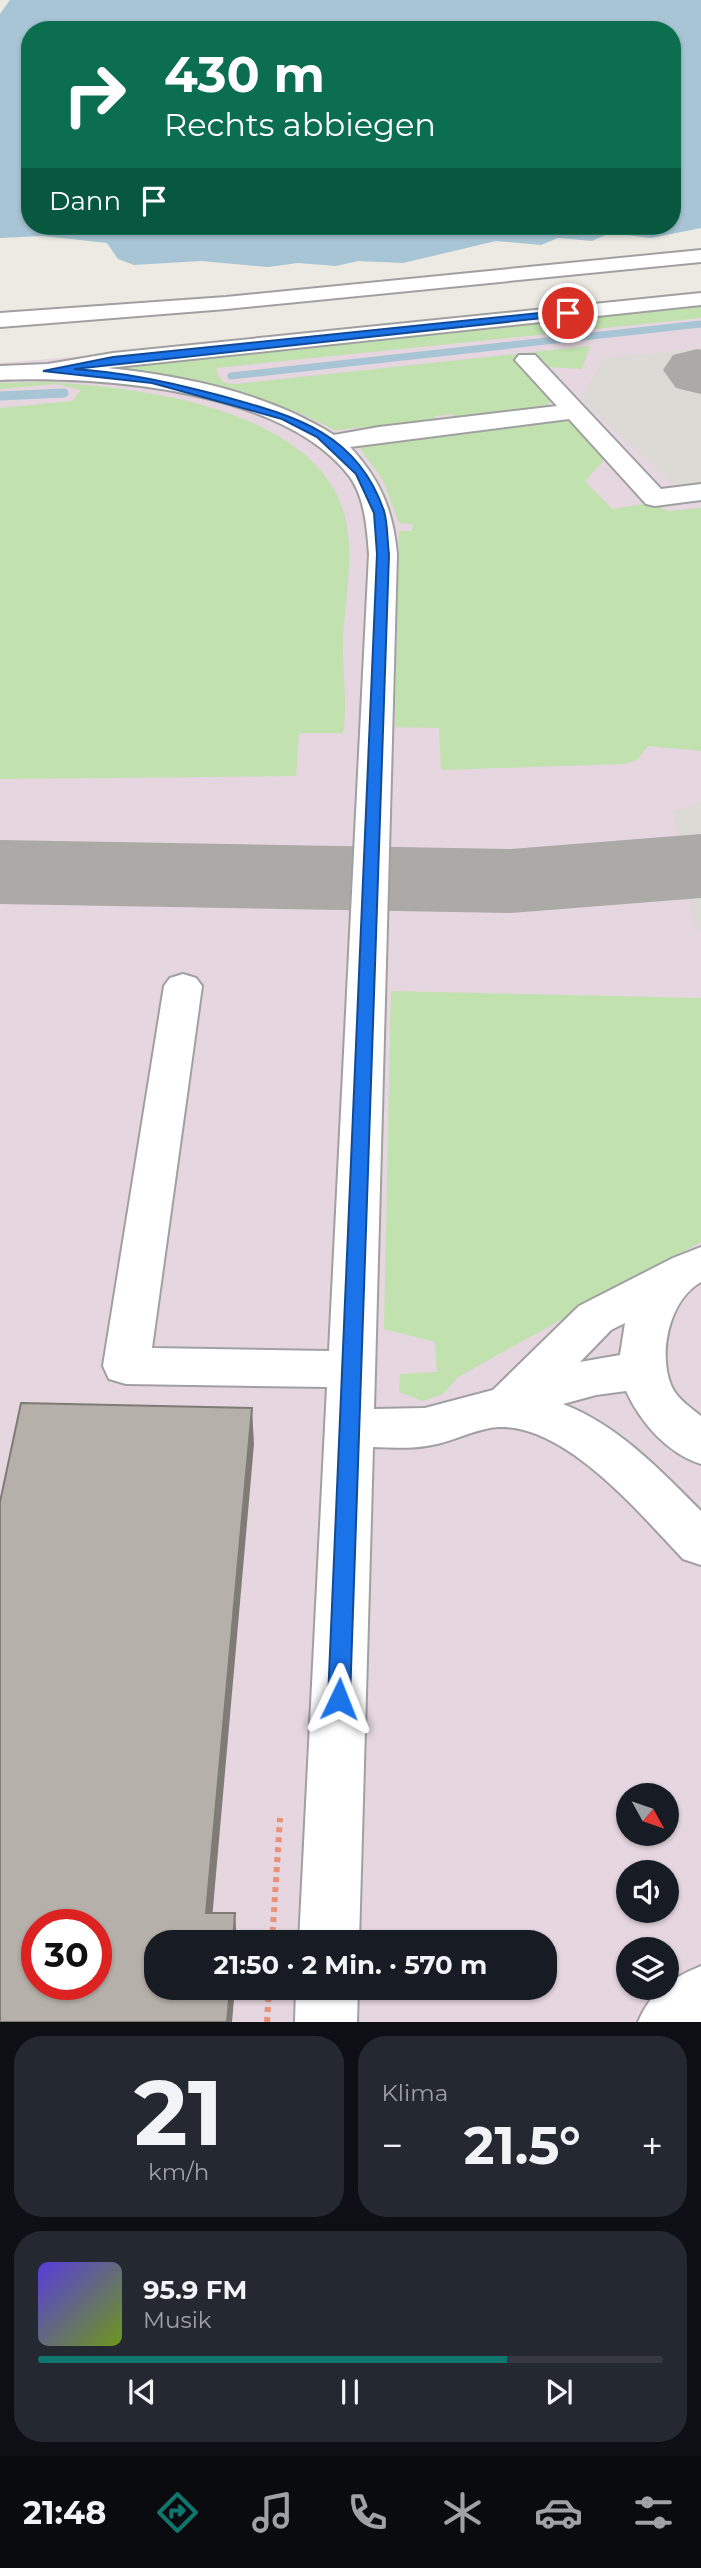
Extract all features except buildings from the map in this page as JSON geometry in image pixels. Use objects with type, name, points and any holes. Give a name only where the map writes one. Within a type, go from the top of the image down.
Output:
[{"type":"street","points":[[0,320],[226,303],[701,256]]},
{"type":"street","points":[[48,371],[113,360],[701,299]]},
{"type":"street","points":[[527,360],[655,498],[701,492]]},
{"type":"street","points":[[0,373],[102,373],[185,387],[286,417],[333,443],[361,473],[379,513],[383,554],[329,1930]]},
{"type":"street","points":[[333,443],[379,433],[575,411]]},
{"type":"street","points":[[183,986],[126,1366],[352,1369]]},
{"type":"street","points":[[685,1272],[653,1311],[643,1343],[645,1373],[654,1399],[701,1445]]},
{"type":"street","points":[[505,1408],[595,1318],[685,1272]]},
{"type":"street","points":[[349,1428],[433,1426],[479,1410],[505,1408],[575,1380],[613,1372],[645,1373]]},
{"type":"street","points":[[505,1408],[565,1426],[593,1444],[622,1465],[701,1544]]},
{"type":"street","points":[[669,2022],[701,1997]]},
{"type":"street","points":[[326,2022],[327,2000]]},
{"type":"path","points":[[267,2022],[268,2000]]},
{"type":"shaded area","points":[[701,305],[701,2022],[0,2022],[0,363]]},
{"type":"shaded area","points":[[701,348],[701,486],[678,488],[581,399],[604,358]]},
{"type":"shaded area","points":[[701,802],[701,932],[695,928],[673,812]]},
{"type":"green space","points":[[701,303],[701,318],[216,368],[222,381],[236,384],[590,346],[582,369],[548,367],[539,358],[517,361],[552,399],[546,407],[456,419],[452,414],[435,416],[434,421],[335,430],[302,414],[226,390],[178,378],[96,366]]},
{"type":"green space","points":[[48,382],[133,391],[180,399],[226,412],[269,431],[305,455],[332,486],[347,526],[349,540],[343,638],[343,733],[299,733],[296,776],[0,779],[0,408],[72,401],[81,390],[56,384],[0,389],[0,383]]},
{"type":"green space","points":[[561,419],[575,425],[605,459],[585,481],[612,509],[651,503],[668,511],[701,508],[701,751],[648,746],[637,760],[624,764],[441,770],[439,728],[395,727],[399,531],[412,531],[413,524],[399,523],[383,480],[359,447],[362,444]]},
{"type":"green space","points":[[391,991],[701,998],[701,1242],[458,1377],[443,1394],[422,1401],[399,1392],[400,1374],[437,1372],[435,1342],[384,1329]]},
{"type":"water","points":[[10,0],[701,0],[701,228],[681,232],[681,21],[21,21],[21,235],[606,235],[592,241],[558,238],[541,245],[496,241],[403,263],[358,261],[336,266],[298,263],[268,267],[201,261],[134,265],[118,259],[107,243],[43,236],[0,238],[0,14]]},
{"type":"water","points":[[626,235],[666,235],[651,238]]},
{"type":"waterway","points":[[231,376],[701,324]]},
{"type":"waterway","points":[[0,396],[64,393]]},
{"type":"taxiway","points":[[698,370],[701,373]]},
{"type":"taxiway","points":[[0,872],[511,881],[701,866]]},
{"type":"route","points":[[339,1699],[383,554],[379,513],[361,473],[348,457],[321,435],[286,417],[185,387],[102,373],[48,371],[113,360],[568,313]]}]
